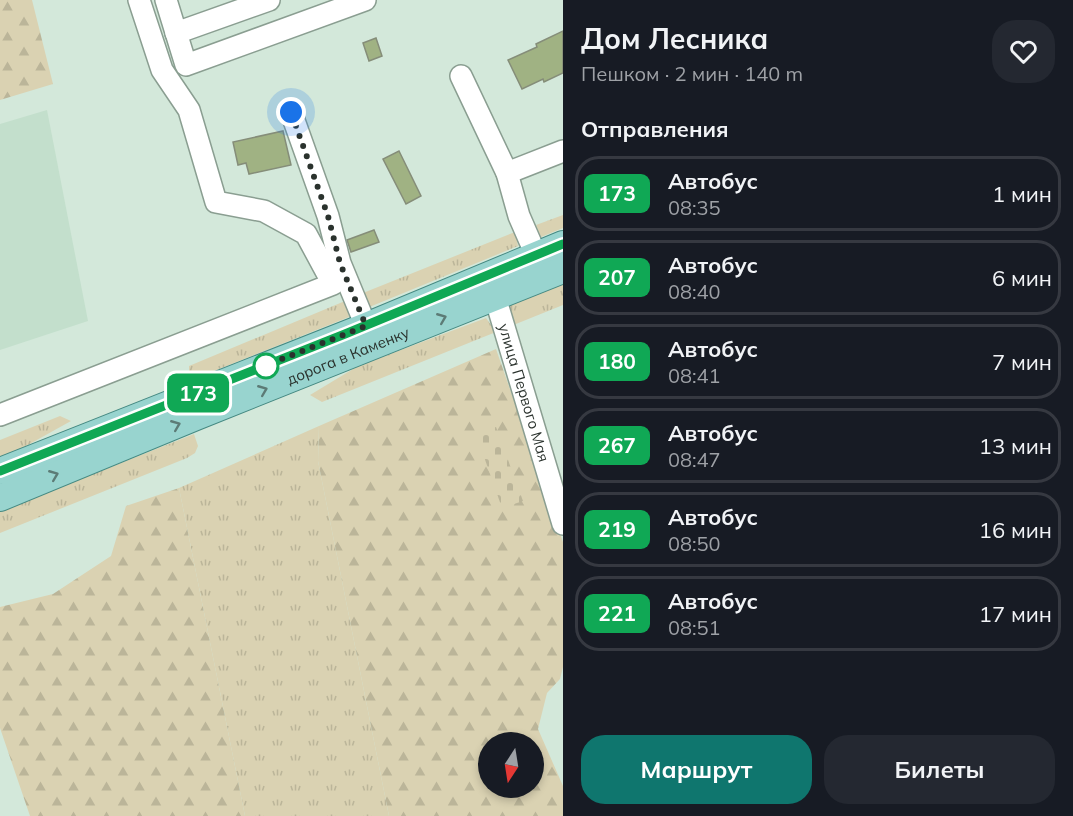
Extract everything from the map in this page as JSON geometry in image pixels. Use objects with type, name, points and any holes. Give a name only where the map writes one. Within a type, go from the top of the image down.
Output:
[{"type":"main road","name":"дорога в Каменку","points":[[0,471],[366,326],[563,244]]},
{"type":"main road","name":"дорога в Каменку","points":[[0,498],[563,270]]},
{"type":"street","points":[[0,415],[333,284],[306,234],[264,211],[216,202],[189,110],[162,70],[139,0]]},
{"type":"street","points":[[176,33],[269,0]]},
{"type":"street","points":[[169,1],[186,65],[354,2]]},
{"type":"street","points":[[461,76],[507,173],[519,216],[536,255]]},
{"type":"street","points":[[291,112],[328,216],[340,263],[366,326]]},
{"type":"street","points":[[507,173],[563,151]]},
{"type":"street","name":"улица Первого Мая","points":[[495,297],[563,524]]},
{"type":"shaded area","points":[[47,110],[88,321],[0,350],[0,124]]},
{"type":"green space","points":[[0,0],[32,0],[53,84],[0,100]]},
{"type":"green space","points":[[563,215],[563,228],[541,237],[536,225]]},
{"type":"green space","points":[[515,232],[518,246],[367,308],[358,295]]},
{"type":"green space","points":[[563,283],[563,305],[511,326],[506,307]]},
{"type":"green space","points":[[345,301],[349,317],[189,381],[189,366]]},
{"type":"green space","points":[[486,318],[496,332],[322,402],[310,395],[358,366]]},
{"type":"green space","points":[[496,349],[563,542],[563,667],[560,679],[547,693],[538,729],[539,732],[478,732],[478,798],[544,798],[544,743],[563,786],[563,816],[389,816],[318,461],[319,426]]},
{"type":"green space","points":[[60,416],[71,421],[0,458],[0,440]]},
{"type":"green space","points":[[319,426],[318,461],[389,816],[245,816],[179,488]]},
{"type":"green space","points":[[496,427],[523,501],[502,508],[476,434]]},
{"type":"green space","points":[[194,434],[198,446],[195,453],[187,458],[0,533],[0,511]]},
{"type":"green space","points":[[179,488],[245,816],[30,816],[0,728],[0,607],[53,594],[111,556],[126,506]]},
{"type":"building","points":[[563,31],[563,73],[522,89],[508,60],[537,47],[536,44]]},
{"type":"building","points":[[376,38],[382,56],[369,61],[363,43]]},
{"type":"building","points":[[283,131],[291,165],[249,174],[246,163],[238,165],[233,142]]},
{"type":"building","points":[[399,151],[421,196],[406,204],[383,159]]},
{"type":"building","points":[[374,230],[379,242],[351,252],[347,240]]},
{"type":"bus line","name":"173","points":[[0,471],[345,334],[563,244]]},
{"type":"route","points":[[266,366],[264,366],[366,326],[340,263],[328,216],[291,112]]}]
